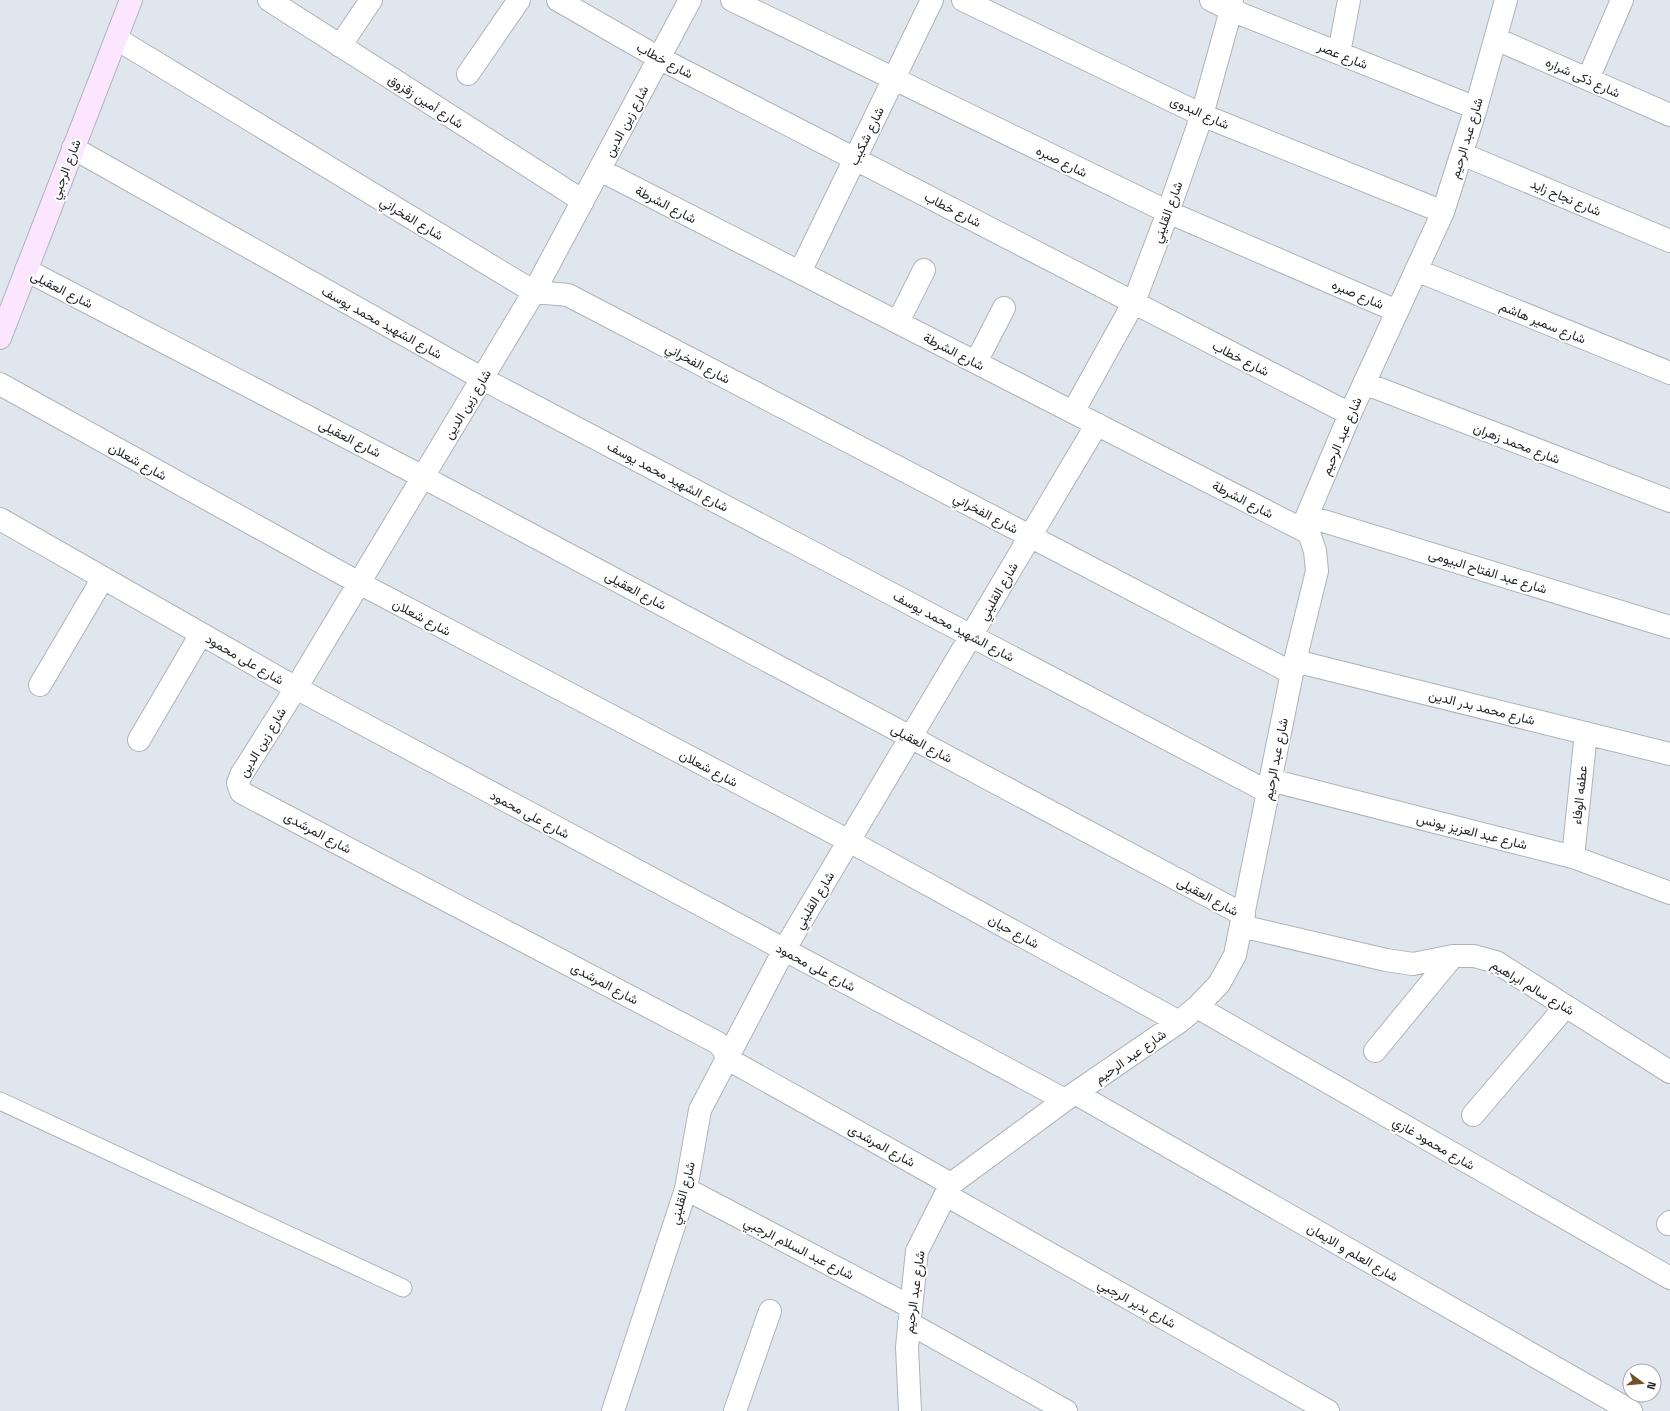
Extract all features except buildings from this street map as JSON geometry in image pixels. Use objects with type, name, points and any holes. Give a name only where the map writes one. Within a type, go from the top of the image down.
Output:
[{"type":"main road","name":"شارع الرجبي","points":[[0,338],[131,0]]},
{"type":"street","name":"شارع أمين زقزوق","points":[[269,0],[583,201]]},
{"type":"street","points":[[340,46],[371,0]]},
{"type":"street","points":[[468,74],[519,0]]},
{"type":"street","name":"شارع خطاب","points":[[558,0],[659,58],[1350,414]]},
{"type":"street","name":"شارع زين الدين","points":[[248,796],[241,792],[238,783],[241,775],[296,688],[534,292],[690,0]]},
{"type":"street","name":"شارع صبره","points":[[732,0],[1168,212],[1397,311]]},
{"type":"street","name":"شارع شكيب","points":[[800,272],[932,0]]},
{"type":"street","name":"شارع البدوى","points":[[963,0],[1202,114],[1443,212]]},
{"type":"street","name":"شارع عصر","points":[[1211,0],[1232,5],[1339,53],[1476,108]]},
{"type":"street","points":[[1339,53],[1349,0]]},
{"type":"street","points":[[1588,79],[1622,0]]},
{"type":"street","name":"شارع عبد الرحيم","points":[[910,1411],[907,1347],[917,1252],[948,1189],[1070,1097],[1179,1022],[1197,1007],[1219,984],[1235,955],[1293,667],[1317,571],[1315,551],[1308,524],[1350,414],[1443,212],[1462,154],[1496,38],[1501,1]]},
{"type":"street","name":"شارع القليني","points":[[1073,412],[1134,302],[1168,212],[1202,114],[1232,5]]},
{"type":"street","name":"شارع ذكى شراره","points":[[1496,38],[1670,115]]},
{"type":"street","name":"شارع الفخراني","points":[[116,39],[534,292],[568,295],[1030,536],[1293,667]]},
{"type":"street","name":"شارع الشهيد محمد يوسف","points":[[73,148],[483,379],[972,635],[1269,786]]},
{"type":"street","name":"شارع نجاح زايد","points":[[1462,154],[1670,241]]},
{"type":"street","name":"شارع الشرطة","points":[[600,170],[1073,412],[1308,524]]},
{"type":"street","name":"شارع العقيلى","points":[[26,270],[423,477],[911,737],[1243,920]]},
{"type":"street","points":[[898,322],[924,270]]},
{"type":"street","name":"شارع سمير هاشم","points":[[1416,270],[1670,373]]},
{"type":"street","points":[[976,362],[1004,308]]},
{"type":"street","name":"شارع محمد زهران","points":[[1364,383],[1670,501]]},
{"type":"street","name":"شارع شعلان","points":[[0,384],[359,583],[849,841]]},
{"type":"street","name":"شارع القليني","points":[[613,1411],[686,1190],[700,1110],[784,950],[1097,424]]},
{"type":"street","name":"شارع على محمود","points":[[0,519],[296,688],[784,950],[1070,1097]]},
{"type":"street","name":"شارع عبد الفتاح البيومى","points":[[1308,524],[1670,627]]},
{"type":"street","points":[[40,685],[103,578]]},
{"type":"street","points":[[139,740],[201,634]]},
{"type":"street","name":"شارع محمد بدر الدين","points":[[1293,667],[1586,733],[1670,754]]},
{"type":"street","name":"عطفه الوفاء","points":[[1573,857],[1586,733]]},
{"type":"street","name":"شارع عبد العزيز يونس","points":[[1269,786],[1573,857],[1670,893]]},
{"type":"street","name":"شارع المرشدى","points":[[248,796],[718,1043],[724,1050],[726,1058],[948,1189]]},
{"type":"street","name":"شارع حيان","points":[[849,841],[1179,1022]]},
{"type":"street","name":"شارع سالم ابراهيم","points":[[1243,920],[1386,960],[1413,964],[1453,956],[1474,956],[1496,962],[1670,1072]]},
{"type":"street","points":[[1375,1052],[1453,956]]},
{"type":"street","points":[[1473,1115],[1566,1006]]},
{"type":"street","name":"شارع محمود غازي","points":[[1197,1007],[1670,1278]]},
{"type":"street","name":"شارع العلم و الايمان","points":[[1070,1097],[1631,1411]]},
{"type":"street","name":"شارع بدير الرجبي","points":[[948,1189],[1328,1411]]},
{"type":"street","name":"شارع عبد السلام الرجبي","points":[[686,1190],[910,1315],[1066,1411]]},
{"type":"street","points":[[735,1411],[770,1311]]},
{"type":"lane","points":[[0,1101],[403,1288]]}]
